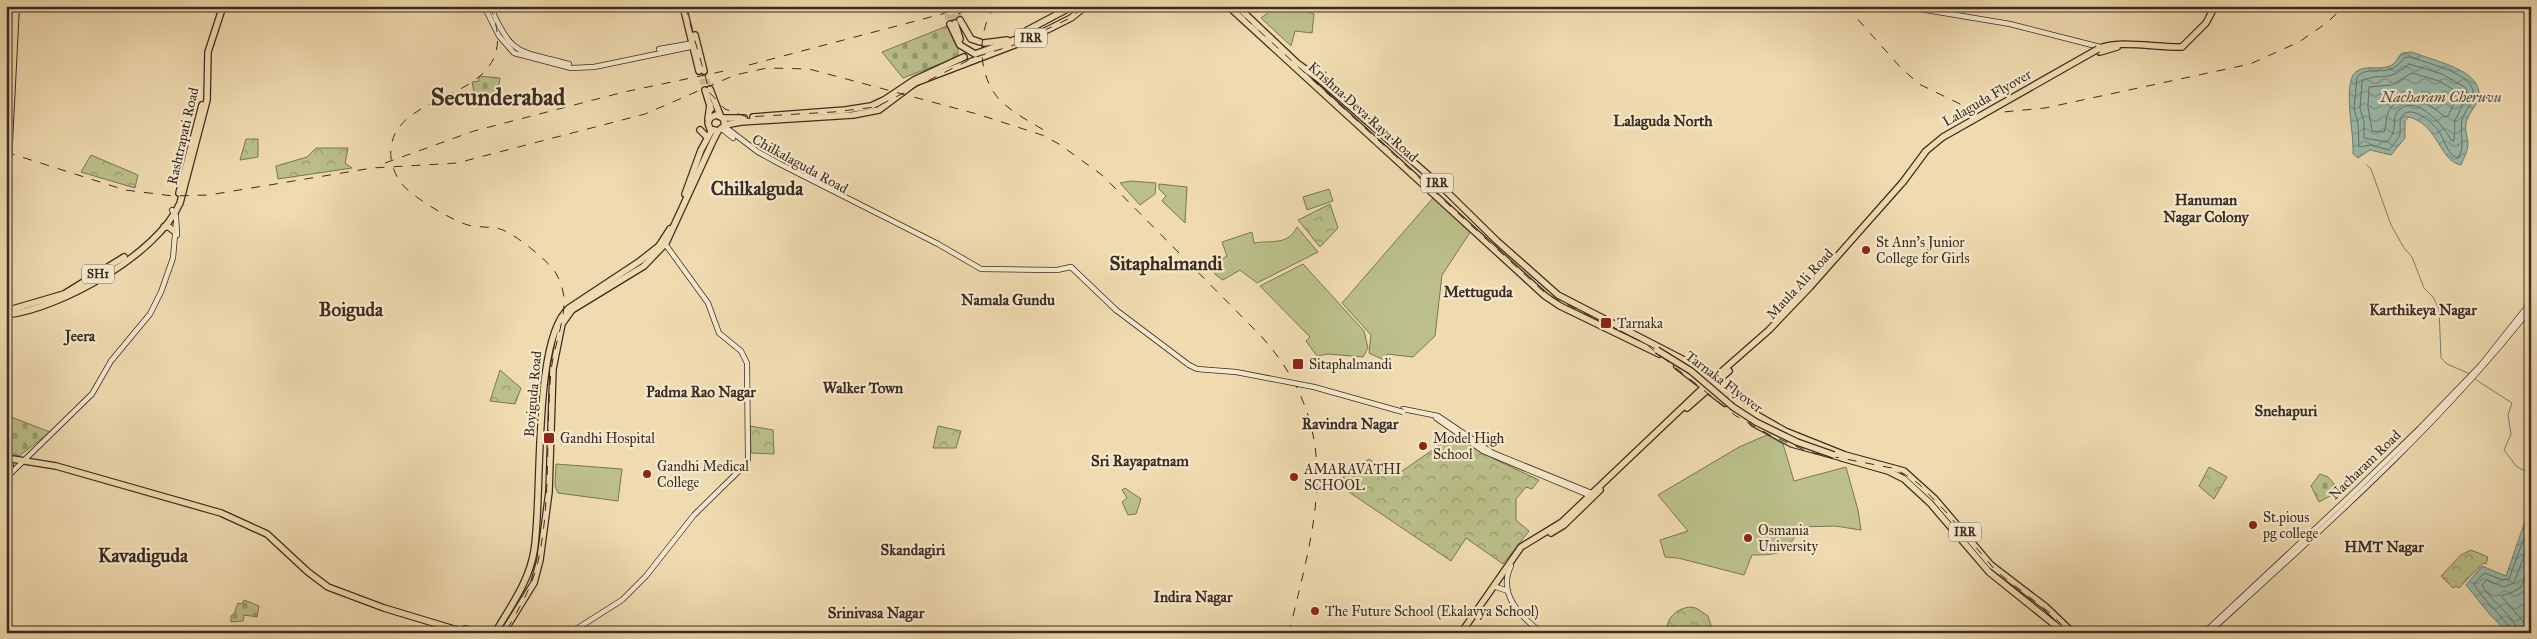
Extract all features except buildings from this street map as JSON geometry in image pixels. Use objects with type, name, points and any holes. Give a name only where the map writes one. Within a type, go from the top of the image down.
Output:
[{"type":"highway","points":[[6,165],[15,6]]},
{"type":"highway","points":[[6,202],[8,130]]},
{"type":"main road","name":"Rashtrapati Road","points":[[174,212],[180,203],[207,100],[206,63],[221,6]]},
{"type":"main road","points":[[484,6],[499,36],[514,53],[566,66],[589,68],[695,44]]},
{"type":"main road","points":[[490,6],[500,31],[514,47],[526,53],[574,66],[589,66],[684,43],[689,41],[690,30]]},
{"type":"main road","points":[[685,6],[695,44]]},
{"type":"main road","points":[[685,6],[702,71]]},
{"type":"main road","points":[[1073,6],[1078,12]]},
{"type":"main road","name":"IRR","points":[[970,37],[982,43],[1005,41],[1073,6]]},
{"type":"main road","name":"Krishna Deva Raya Road","points":[[1228,6],[1337,107],[1463,218],[1545,296],[1560,306],[1648,343],[1697,380],[1703,391]]},
{"type":"main road","name":"Krishna Deva Raya Road","points":[[1237,6],[1342,102],[1443,188],[1524,266],[1558,295],[1702,373],[1743,406],[1766,420],[1844,456]]},
{"type":"main road","points":[[1916,6],[1920,9],[2010,24],[2101,49],[2128,45],[2163,48],[2182,47],[2206,24],[2215,6]]},
{"type":"main road","name":"IRR","points":[[968,60],[1003,50],[1048,30],[1084,7]]},
{"type":"main road","points":[[955,22],[970,37]]},
{"type":"main road","points":[[955,22],[968,60]]},
{"type":"main road","points":[[712,116],[708,123],[721,125],[871,106],[884,100],[914,80],[968,60],[971,53],[960,45],[955,22]]},
{"type":"main road","name":"IRR","points":[[971,53],[979,53],[1028,34],[1048,30]]},
{"type":"main road","points":[[960,39],[970,37]]},
{"type":"main road","points":[[962,46],[970,37]]},
{"type":"main road","points":[[684,43],[695,44]]},
{"type":"main road","name":"Lalaguda Flyover","points":[[1903,186],[1926,151],[1943,137],[2101,49]]},
{"type":"main road","points":[[708,90],[721,125],[712,116],[708,90]]},
{"type":"main road","points":[[1337,107],[1342,102]]},
{"type":"main road","points":[[703,154],[707,138],[710,105]]},
{"type":"main road","points":[[707,138],[721,125]]},
{"type":"main road","points":[[703,154],[721,125]]},
{"type":"main road","name":"Chilkalaguda Road","points":[[721,125],[758,152],[938,244],[981,269],[1056,270],[1071,267],[1116,310],[1175,356],[1197,369],[1236,372],[1315,386],[1438,419],[1482,452],[1592,495]]},
{"type":"main road","points":[[700,130],[707,138]]},
{"type":"main road","name":"Boyiguda Road","points":[[495,633],[528,576],[534,551],[541,467],[544,388],[549,348],[561,315],[655,256],[665,242],[703,154]]},
{"type":"main road","name":"Maula Ali Road","points":[[1713,382],[1772,332],[1903,186]]},
{"type":"main road","points":[[6,476],[92,394],[111,361],[150,314],[170,267],[176,224],[174,212]]},
{"type":"main road","name":"SH1","points":[[6,315],[75,294],[145,247],[164,227],[174,212]]},
{"type":"main road","name":"SH1","points":[[6,311],[64,294],[83,284],[142,245],[174,212]]},
{"type":"main road","points":[[1463,218],[1468,213]]},
{"type":"main road","points":[[174,246],[176,224]]},
{"type":"main road","points":[[164,227],[169,227],[174,231]]},
{"type":"main road","name":"Maula Ali Road","points":[[1713,382],[1720,373],[1796,302],[1860,235]]},
{"type":"main road","points":[[570,633],[622,600],[646,576],[692,516],[746,464],[748,459],[747,364],[741,351],[720,333],[710,306],[688,278],[665,242]]},
{"type":"main road","points":[[1519,272],[1524,266]]},
{"type":"main road","name":"Boyiguda Road","points":[[503,633],[532,587],[542,546],[549,467],[551,389],[554,356],[564,320],[572,310],[633,269]]},
{"type":"main road","name":"Nacharam Road","points":[[2472,377],[2531,302]]},
{"type":"main road","name":"Nacharam Road","points":[[2208,633],[2352,500],[2472,377],[2531,308]]},
{"type":"main road","name":"Tarnaka Flyover","points":[[1648,343],[1692,370],[1725,398],[1757,420],[1797,440],[1844,456]]},
{"type":"main road","points":[[1702,373],[1720,373]]},
{"type":"main road","points":[[1463,633],[1524,544],[1562,522],[1713,382]]},
{"type":"main road","points":[[544,388],[551,389]]},
{"type":"main road","points":[[1703,391],[1715,396],[1734,411],[1774,435],[1807,450],[1844,456]]},
{"type":"main road","name":"Nacharam Road","points":[[2204,633],[2416,434]]},
{"type":"main road","name":"IRR","points":[[1844,456],[1901,477],[1932,501],[1995,572],[2065,633]]},
{"type":"main road","points":[[11,470],[7,457],[44,464],[222,514],[267,534],[308,572],[328,587],[384,608],[467,633]]},
{"type":"main road","points":[[6,476],[22,459]]},
{"type":"main road","points":[[541,467],[549,467]]},
{"type":"main road","points":[[193,505],[221,510],[257,524],[277,538],[321,580],[334,587],[385,606],[478,633]]},
{"type":"main road","points":[[1510,565],[1508,591],[1514,606],[1542,633]]},
{"type":"main road","points":[[1463,633],[1510,565]]},
{"type":"main road","name":"IRR","points":[[1995,572],[2046,607],[2073,633]]},
{"type":"main road","points":[[528,576],[535,579]]},
{"type":"main road","points":[[524,584],[532,587]]},
{"type":"main road","points":[[1496,587],[1508,591]]},
{"type":"green space","points":[[1277,6],[1291,6],[1314,14],[1312,33],[1295,31],[1291,46],[1261,18]]},
{"type":"green space","points":[[947,26],[958,50],[958,57],[903,78],[882,52]]},
{"type":"green space","points":[[479,76],[500,78],[496,101],[477,106],[472,82],[479,81]]},
{"type":"green space","points":[[246,139],[258,139],[258,157],[240,160]]},
{"type":"green space","points":[[316,148],[348,148],[345,163],[352,168],[278,179],[276,166],[307,157]]},
{"type":"green space","points":[[91,155],[138,175],[135,188],[81,172]]},
{"type":"green space","points":[[1131,181],[1156,183],[1155,194],[1140,205],[1120,183]]},
{"type":"green space","points":[[1159,184],[1187,187],[1185,223],[1162,201],[1166,196],[1159,189]]},
{"type":"green space","points":[[1329,189],[1333,201],[1307,210],[1303,197]]},
{"type":"green space","points":[[1433,198],[1471,231],[1442,275],[1435,336],[1413,357],[1387,354],[1384,360],[1369,353],[1371,335],[1342,303]]},
{"type":"green space","points":[[1330,204],[1338,228],[1320,247],[1298,220]]},
{"type":"green space","points":[[1297,227],[1318,252],[1257,283],[1240,270],[1223,280],[1210,267],[1227,256],[1222,242],[1252,232],[1254,243],[1284,240]]},
{"type":"green space","points":[[1303,264],[1364,331],[1368,348],[1363,357],[1328,354],[1317,356],[1306,341],[1310,337],[1260,286]]},
{"type":"green space","points":[[500,370],[521,388],[515,404],[490,401]]},
{"type":"green space","points":[[6,415],[50,432],[19,456],[6,454]]},
{"type":"green space","points":[[750,426],[773,430],[774,454],[751,453]]},
{"type":"green space","points":[[938,426],[961,431],[956,448],[933,448]]},
{"type":"green space","points":[[1454,435],[1494,459],[1539,480],[1532,489],[1526,487],[1516,499],[1516,520],[1529,531],[1503,564],[1466,538],[1451,561],[1340,486],[1343,477],[1369,459],[1395,476]]},
{"type":"green space","points":[[1767,435],[1783,444],[1794,481],[1846,467],[1858,510],[1861,530],[1835,526],[1799,527],[1791,543],[1782,551],[1752,555],[1744,575],[1678,558],[1665,557],[1660,540],[1688,531],[1658,495],[1739,447]]},
{"type":"green space","points":[[556,464],[622,469],[618,501],[558,493],[555,486]]},
{"type":"green space","points":[[2209,467],[2227,477],[2214,499],[2199,486]]},
{"type":"green space","points":[[2320,474],[2328,477],[2335,485],[2333,485],[2330,496],[2319,502],[2311,486]]},
{"type":"green space","points":[[1125,488],[1141,499],[1136,514],[1128,515],[1122,502],[1127,498],[1122,490]]},
{"type":"green space","points":[[2471,550],[2488,557],[2486,564],[2483,563],[2459,588],[2456,586],[2453,588],[2441,576],[2461,555]]},
{"type":"green space","points":[[244,600],[259,606],[257,617],[244,615],[243,621],[231,622],[231,616],[234,614],[238,603],[242,604]]},
{"type":"green space","points":[[1689,607],[1696,608],[1708,616],[1713,633],[1666,633],[1672,616],[1679,610]]},
{"type":"water","name":"Nacharam Cheruvu","points":[[2412,52],[2442,62],[2463,72],[2472,78],[2477,86],[2479,95],[2466,123],[2468,146],[2461,165],[2448,157],[2427,127],[2409,117],[2405,121],[2405,138],[2391,155],[2370,150],[2358,158],[2353,154],[2349,92],[2353,75],[2361,69],[2387,67],[2392,65],[2402,53]]},
{"type":"water","points":[[2531,504],[2531,633],[2509,633],[2491,616],[2466,585],[2482,566],[2506,576]]},
{"type":"waterway","points":[[2367,165],[2371,169],[2391,225],[2404,248],[2412,257],[2424,288],[2433,297],[2439,309],[2441,358],[2447,364],[2470,374]]},
{"type":"waterway","points":[[2475,379],[2512,403],[2508,415],[2511,434],[2504,450],[2516,466],[2531,475]]},
{"type":"tunnel","points":[[944,6],[950,24]]},
{"type":"tunnel","points":[[950,6],[955,23]]},
{"type":"tunnel","points":[[956,6],[960,20]]},
{"type":"tunnel","points":[[699,71],[705,90]]},
{"type":"tunnel","points":[[704,71],[710,89]]},
{"type":"railway","points":[[490,6],[498,39],[491,63],[475,80],[409,117],[395,134],[391,158],[393,168],[406,189],[432,207],[461,222],[472,226],[503,230],[515,237],[549,264],[559,279],[563,290],[563,317],[551,372],[545,518],[542,542],[531,584],[505,633]]},
{"type":"railway","points":[[685,6],[710,93],[725,109],[747,117],[833,112],[876,107],[973,58],[1014,45],[1068,19],[1086,6]]},
{"type":"railway","points":[[749,65],[942,14],[963,6]]},
{"type":"railway","points":[[958,14],[976,6]]},
{"type":"railway","points":[[995,6],[989,17],[982,41],[983,66],[987,78],[992,89],[1004,104],[1047,132]]},
{"type":"railway","points":[[1232,6],[1546,294],[1646,344],[1736,416],[1770,435],[1809,452],[1892,468],[1906,475],[1919,484],[1947,513],[1996,571],[2050,613],[2070,633]]},
{"type":"railway","points":[[1846,6],[1901,68],[1919,84],[1962,105],[2003,112],[2045,108],[2250,64],[2299,42],[2328,22],[2344,6]]},
{"type":"railway","points":[[6,152],[125,190],[173,196],[209,195],[372,168],[457,163],[645,114],[735,75],[767,68],[809,69],[977,114],[1042,135],[1059,144],[1102,175],[1261,336],[1288,372],[1305,407],[1315,443],[1317,479],[1308,553],[1289,633]]},
{"type":"railway","points":[[385,163],[474,131],[624,92],[729,70]]},
{"type":"place","name":"St Ann's Junior College for Girls","points":[[1866,250]]},
{"type":"place","name":"Tarnaka","points":[[1606,323]]},
{"type":"place","name":"Sitaphalmandi","points":[[1298,364]]},
{"type":"place","name":"Gandhi Hospital","points":[[549,438]]},
{"type":"place","name":"Model High School","points":[[1423,446]]},
{"type":"place","name":"Gandhi Medical College","points":[[647,474]]},
{"type":"place","name":"AMARAVATHI SCHOOL","points":[[1294,477]]},
{"type":"place","name":"St.pious pg college","points":[[2253,525]]},
{"type":"place","name":"Osmania University","points":[[1748,538]]},
{"type":"place","name":"The Future School (Ekalavya School)","points":[[1315,611]]},
{"type":"district","name":"Secunderabad","points":[[498,97]]},
{"type":"district","name":"Lalaguda North","points":[[1663,121]]},
{"type":"district","name":"Chilkalguda","points":[[757,188]]},
{"type":"district","name":"Hanuman Nagar Colony","points":[[2206,208]]},
{"type":"district","name":"Sitaphalmandi","points":[[1166,263]]},
{"type":"district","name":"Mettuguda","points":[[1478,292]]},
{"type":"district","name":"Namala Gundu","points":[[1008,300]]},
{"type":"district","name":"Boiguda","points":[[351,309]]},
{"type":"district","name":"Karthikeya Nagar","points":[[2423,310]]},
{"type":"district","name":"Jeera","points":[[80,336]]},
{"type":"district","name":"Walker Town","points":[[863,388]]},
{"type":"district","name":"Padma Rao Nagar","points":[[701,392]]},
{"type":"district","name":"Snehapuri","points":[[2286,411]]},
{"type":"district","name":"Ravindra Nagar","points":[[1350,424]]},
{"type":"district","name":"Sri Rayapatnam","points":[[1140,461]]},
{"type":"district","name":"HMT Nagar","points":[[2384,547]]},
{"type":"district","name":"Skandagiri","points":[[913,550]]},
{"type":"district","name":"Kavadiguda","points":[[143,555]]},
{"type":"district","name":"Indira Nagar","points":[[1193,597]]},
{"type":"district","name":"Srinivasa Nagar","points":[[876,613]]}]
